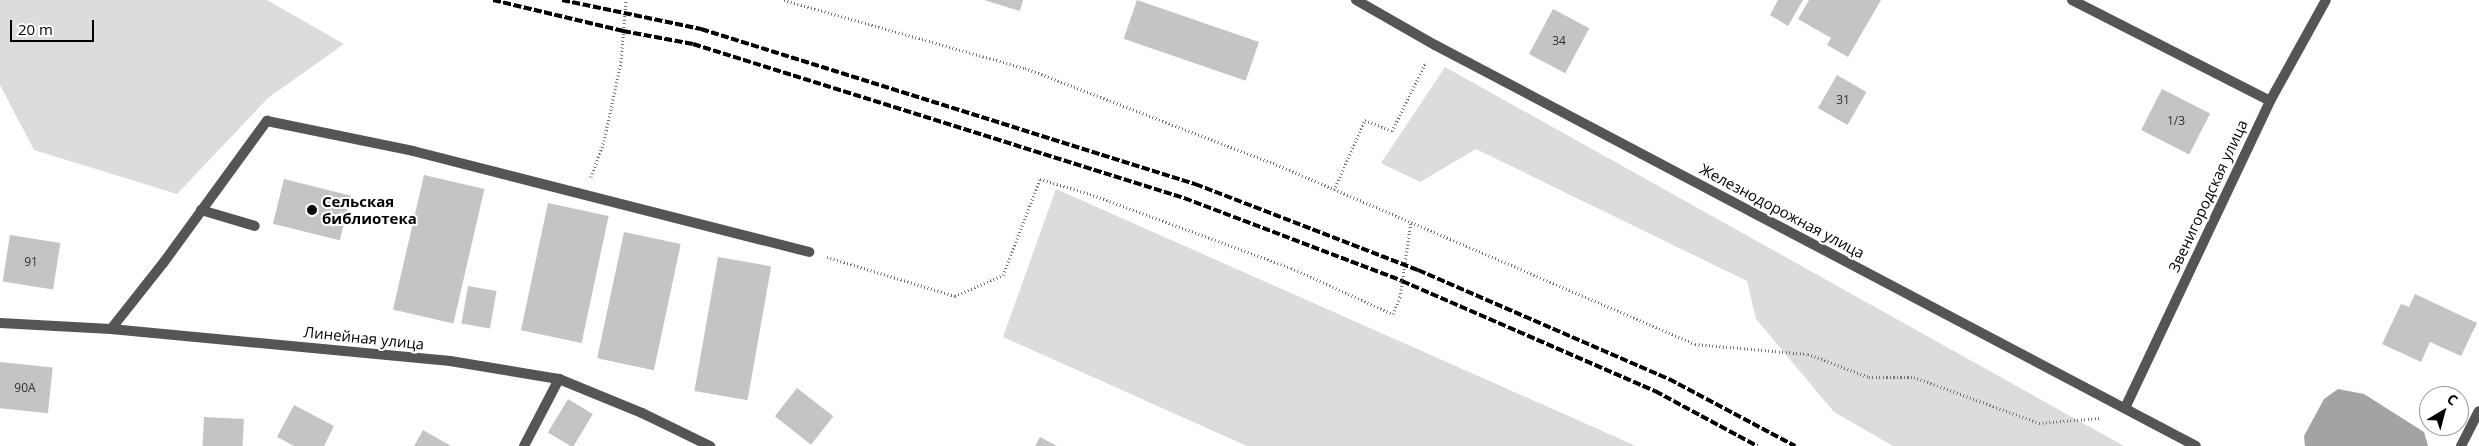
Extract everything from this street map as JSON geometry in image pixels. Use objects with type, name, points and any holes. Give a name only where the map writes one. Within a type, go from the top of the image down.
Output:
[{"type":"street","name":"Железнодорожная улица","points":[[1356,0],[1435,45],[2196,446]]},
{"type":"street","points":[[2072,0],[2270,101]]},
{"type":"street","name":"Звенигородская улица","points":[[2125,408],[2270,101],[2326,0]]},
{"type":"street","points":[[111,329],[267,121],[413,151],[809,252]]},
{"type":"street","points":[[201,210],[255,226]]},
{"type":"street","name":"Линейная улица","points":[[0,323],[111,329],[450,361],[559,379],[642,413],[710,446]]},
{"type":"street","points":[[524,446],[559,379]]},
{"type":"street","points":[[2461,446],[2479,411]]},
{"type":"path","points":[[584,195],[604,141],[622,62],[626,0]]},
{"type":"path","points":[[784,0],[1025,68],[1334,190],[1696,344],[1808,354],[1869,377],[1914,377],[2039,423],[2105,418]]},
{"type":"path","points":[[1334,190],[1365,120],[1392,131],[1435,45]]},
{"type":"path","points":[[809,252],[955,296],[1003,275],[1040,179],[1090,194],[1291,268],[1394,314],[1400,297],[1411,222]]},
{"type":"shaded area","points":[[0,0],[267,0],[344,44],[268,98],[177,194],[34,150],[0,85]]},
{"type":"shaded area","points":[[1445,67],[2124,446],[1893,446],[1834,412],[1756,319],[1747,281],[1476,149],[1420,182],[1381,163]]},
{"type":"shaded area","points":[[1056,189],[1636,446],[1247,446],[1003,337]]},
{"type":"shaded area","points":[[2338,389],[2364,394],[2419,429],[2419,436],[2425,436],[2428,446],[2305,446],[2304,436],[2324,399]]},
{"type":"building","points":[[984,0],[1023,0],[1020,11]]},
{"type":"building","points":[[1137,0],[1259,42],[1246,81],[1124,39]]},
{"type":"building","points":[[1778,0],[1803,0],[1788,26],[1770,15]]},
{"type":"building","points":[[1809,0],[1881,0],[1848,57],[1827,45],[1831,38],[1798,19]]},
{"type":"building","points":[[1553,9],[1589,28],[1565,73],[1529,54]]},
{"type":"building","points":[[1837,75],[1866,92],[1847,125],[1818,108]]},
{"type":"building","points":[[2162,89],[2210,114],[2189,155],[2141,130]]},
{"type":"building","points":[[424,175],[484,189],[453,323],[393,309]]},
{"type":"building","name":"Сельская библиотека","points":[[284,179],[351,196],[340,240],[273,224]]},
{"type":"building","points":[[548,203],[609,216],[582,343],[521,330]]},
{"type":"building","points":[[624,232],[681,244],[654,370],[597,358]]},
{"type":"building","points":[[10,235],[60,243],[53,289],[3,281]]},
{"type":"building","points":[[718,257],[771,266],[748,400],[694,391]]},
{"type":"building","points":[[468,286],[497,291],[490,328],[461,323]]},
{"type":"building","points":[[2415,294],[2477,323],[2461,356],[2430,342],[2421,362],[2382,344],[2401,304],[2409,307]]},
{"type":"building","points":[[0,362],[53,368],[48,413],[0,408]]},
{"type":"building","points":[[797,388],[833,416],[811,445],[775,416]]},
{"type":"building","points":[[568,399],[593,414],[574,446],[548,432]]},
{"type":"building","points":[[294,405],[334,426],[324,446],[294,446],[277,437]]},
{"type":"building","points":[[204,417],[244,419],[243,446],[202,446]]},
{"type":"building","points":[[423,430],[451,446],[414,446]]},
{"type":"building","points":[[1040,437],[1057,446],[1035,446]]},
{"type":"railway","points":[[493,0],[623,31],[693,44],[1184,198],[1402,281],[1655,391],[1757,446]]},
{"type":"railway","points":[[562,0],[701,29],[1195,184],[1418,270],[1669,379],[1795,446]]},
{"type":"place","name":"Сельская библиотека","points":[[312,210]]}]
